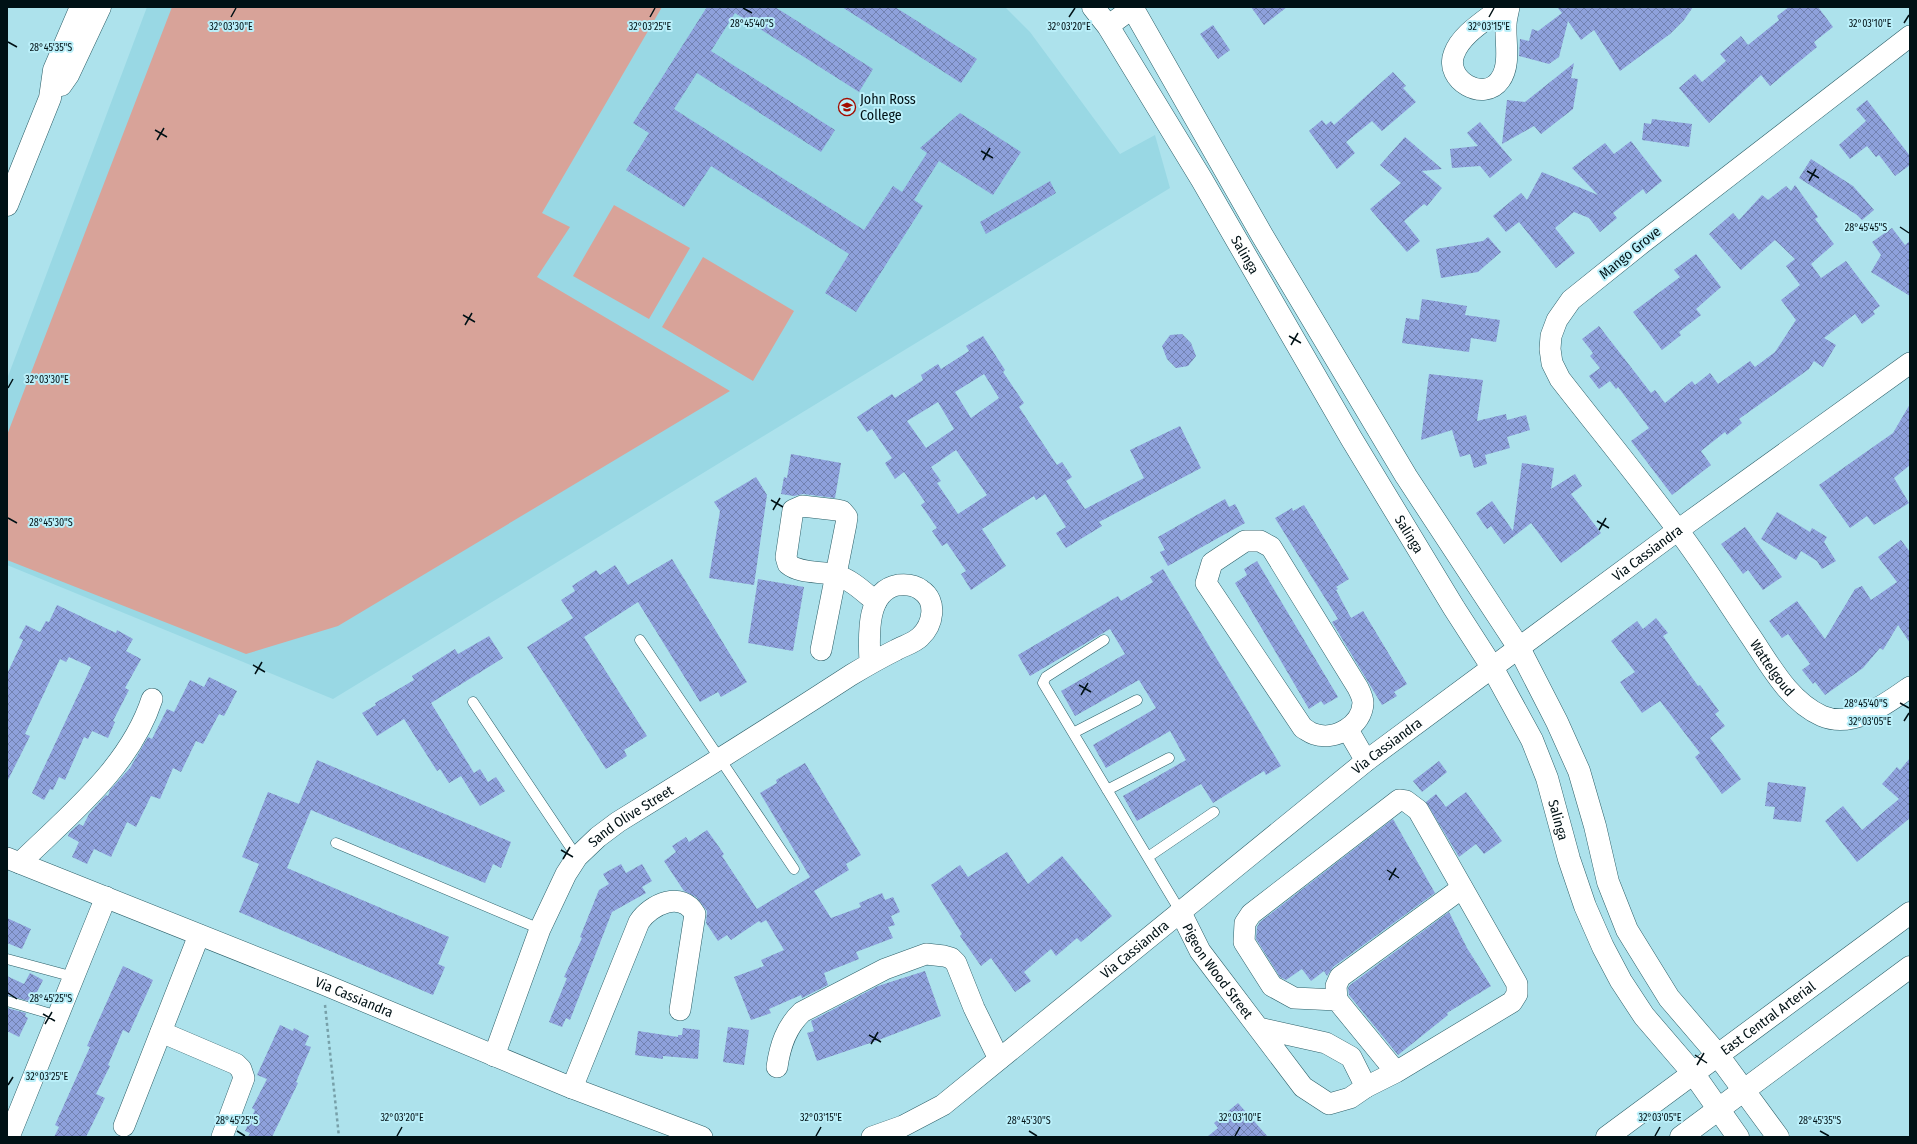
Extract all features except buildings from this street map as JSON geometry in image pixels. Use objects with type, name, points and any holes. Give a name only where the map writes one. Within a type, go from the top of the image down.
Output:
[{"type":"street","points":[[7,205],[50,98],[54,70],[80,7]]},
{"type":"street","points":[[50,98],[68,75],[100,7]]},
{"type":"street","name":"Salinga","points":[[1093,7],[1108,26],[1202,180],[1351,438],[1454,608],[1492,667],[1532,740],[1547,778],[1569,859],[1585,906],[1603,947],[1621,982],[1644,1016],[1693,1073],[1738,1137]]},
{"type":"street","points":[[1108,26],[1133,7]]},
{"type":"street","name":"Salinga","points":[[1133,7],[1262,235],[1406,476],[1519,648],[1557,722],[1579,771],[1595,826],[1608,882],[1627,930],[1670,998],[1717,1054],[1778,1137]]},
{"type":"street","points":[[1502,7],[1464,37],[1454,54],[1453,67],[1455,74],[1464,84],[1482,89],[1494,86],[1500,80],[1504,72],[1507,52],[1506,24],[1508,7]]},
{"type":"street","name":"Mango Grove","points":[[1678,530],[1560,379],[1552,363],[1550,349],[1551,336],[1557,320],[1571,300],[1642,243],[1910,36]]},
{"type":"street","name":"Via Cassiandra","points":[[872,1137],[903,1126],[943,1105],[1366,761],[1678,530],[1910,363]]},
{"type":"street","name":"Wattelgoud","points":[[1678,530],[1771,666],[1802,704],[1823,716],[1842,720],[1866,713],[1888,702],[1910,687]]},
{"type":"street","points":[[1245,541],[1260,541],[1271,547],[1358,688],[1363,702],[1360,715],[1348,730],[1328,736],[1314,734],[1303,728],[1206,583],[1212,563],[1245,541]]},
{"type":"street","points":[[822,650],[836,575],[847,580],[876,602]]},
{"type":"street","name":"Sand Olive Street","points":[[494,1056],[540,930],[555,895],[577,857],[598,837],[618,822],[720,760],[870,663],[919,638],[929,625],[932,611],[930,600],[922,590],[914,585],[892,586],[884,592],[876,602],[871,618],[869,633],[870,663]]},
{"type":"street","points":[[13,860],[84,800],[116,764],[146,719],[152,699]]},
{"type":"street","points":[[1348,730],[1366,761]]},
{"type":"street","points":[[1338,1000],[1294,998],[1272,986],[1244,942],[1244,923],[1251,914],[1399,800],[1406,801],[1418,810],[1517,984],[1517,994],[1512,1002],[1396,1072],[1366,1087]]},
{"type":"street","name":"Via Cassiandra","points":[[13,860],[323,984],[572,1088],[702,1137]]},
{"type":"street","points":[[1396,1072],[1338,1000],[1336,986],[1340,977],[1462,888]]},
{"type":"street","points":[[15,1135],[58,1016],[106,898]]},
{"type":"street","points":[[572,1088],[639,922],[648,911],[660,904],[672,901],[686,904],[692,908],[695,914],[680,1010]]},
{"type":"street","name":"Pigeon Wood Street","points":[[1180,911],[1200,951],[1303,1087],[1329,1104],[1350,1098],[1366,1087],[1351,1057],[1326,1043],[1259,1028]]},
{"type":"street","name":"East Central Arterial","points":[[1607,1137],[1910,912]]},
{"type":"street","points":[[124,1126],[199,935]]},
{"type":"street","points":[[777,1067],[780,1047],[792,1023],[802,1012],[885,969],[926,954],[951,958],[956,963],[974,1008],[999,1060]]},
{"type":"street","points":[[1681,1137],[1910,966]]},
{"type":"street","points":[[160,1032],[236,1064],[241,1069],[244,1078],[222,1137]]},
{"type":"lane","points":[[640,640],[794,869]]},
{"type":"lane","points":[[1104,640],[1043,680],[1043,683],[1180,911]]},
{"type":"lane","points":[[1073,733],[1137,700]]},
{"type":"lane","points":[[473,702],[577,857]]},
{"type":"lane","points":[[1107,790],[1169,758]]},
{"type":"lane","points":[[1148,857],[1214,812]]},
{"type":"lane","points":[[336,843],[540,930]]},
{"type":"lane","points":[[7,959],[74,977]]},
{"type":"lane","points":[[7,1001],[58,1016]]},
{"type":"path","points":[[323,984],[339,1137]]},
{"type":"shaded area","points":[[147,7],[1005,7],[1030,32],[1120,154],[1155,135],[1170,188],[333,699],[7,565],[7,379]]},
{"type":"shaded area","points":[[172,7],[662,7],[542,213],[570,227],[537,277],[730,391],[338,626],[246,654],[7,560],[7,435]]},
{"type":"shaded area","points":[[614,205],[690,248],[649,319],[573,276]]},
{"type":"shaded area","points":[[703,257],[794,311],[753,381],[662,327]]},
{"type":"place","name":"John Ross College","points":[[847,107]]}]
